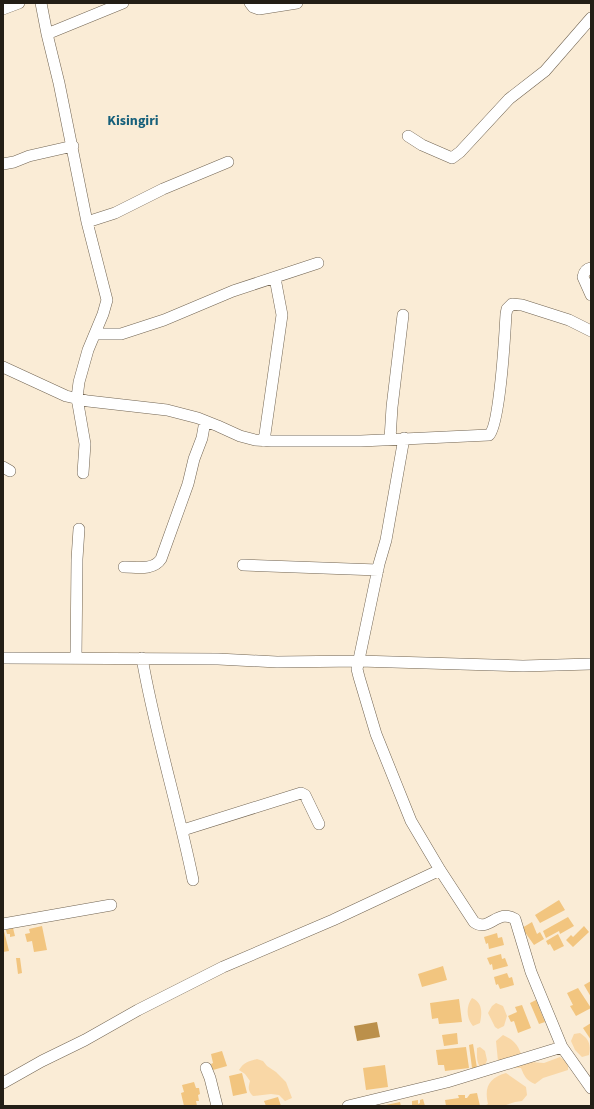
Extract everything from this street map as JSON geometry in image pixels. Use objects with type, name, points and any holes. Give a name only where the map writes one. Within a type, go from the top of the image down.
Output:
[{"type":"street","points":[[3,9],[19,3]]},
{"type":"street","points":[[41,3],[73,146],[87,222],[107,300],[104,314],[88,350],[79,382],[77,398],[85,444],[83,473]]},
{"type":"street","points":[[47,34],[123,3]]},
{"type":"street","points":[[250,3],[256,9],[259,9],[297,3]]},
{"type":"street","points":[[408,136],[422,145],[452,158],[460,152],[509,99],[545,71],[591,18]]},
{"type":"street","points":[[3,164],[14,162],[29,156],[73,146]]},
{"type":"street","points":[[87,222],[115,213],[163,189],[228,162]]},
{"type":"street","points":[[95,334],[121,334],[164,320],[233,291],[318,263]]},
{"type":"street","points":[[591,268],[584,272],[583,277],[591,295]]},
{"type":"street","points":[[264,441],[282,315],[275,278]]},
{"type":"street","points":[[3,367],[66,396],[88,401],[167,410],[205,421],[240,436],[255,440],[361,441],[489,435],[494,429],[500,390],[507,309],[512,304],[522,305],[570,320],[591,331]]},
{"type":"street","points":[[390,439],[392,407],[403,315]]},
{"type":"street","points":[[124,567],[153,567],[158,564],[161,559],[188,484],[194,458],[202,438],[205,421]]},
{"type":"street","points":[[404,438],[386,540],[378,570],[360,661],[357,669],[359,676],[380,744],[411,821],[440,870],[474,922],[478,925],[484,925],[501,916],[508,915],[515,919],[531,972],[562,1047],[591,1088]]},
{"type":"street","points":[[76,658],[77,559],[79,529]]},
{"type":"street","points":[[243,565],[378,570]]},
{"type":"street","points":[[3,658],[218,659],[277,662],[360,661],[524,666],[591,664]]},
{"type":"street","points":[[142,658],[149,697],[183,830],[193,880]]},
{"type":"street","points":[[183,830],[301,793],[305,795],[319,824]]},
{"type":"street","points":[[4,1079],[85,1040],[138,1010],[223,967],[333,920],[440,870]]},
{"type":"street","points":[[3,924],[111,905]]},
{"type":"street","points":[[349,1106],[447,1082],[562,1047]]},
{"type":"street","points":[[206,1068],[217,1106]]},
{"type":"shaded area","points":[[472,998],[476,1000],[481,1009],[480,1023],[473,1026],[468,1016],[468,1008]]},
{"type":"shaded area","points":[[496,1003],[503,1006],[507,1016],[504,1026],[498,1029],[495,1027],[488,1013],[492,1006]]},
{"type":"shaded area","points":[[377,1022],[380,1037],[357,1041],[354,1026]]},
{"type":"shaded area","points":[[580,1033],[589,1042],[590,1048],[589,1055],[582,1057],[575,1050],[571,1041],[574,1034]]},
{"type":"shaded area","points":[[503,1035],[515,1043],[521,1053],[524,1063],[544,1063],[560,1057],[568,1063],[568,1070],[543,1078],[535,1084],[526,1078],[521,1068],[506,1067],[497,1064],[496,1041]]},
{"type":"shaded area","points":[[480,1047],[485,1051],[487,1060],[485,1066],[481,1068],[478,1063],[477,1056],[477,1048]]},
{"type":"shaded area","points":[[257,1059],[263,1061],[286,1082],[292,1098],[285,1101],[279,1095],[271,1094],[253,1096],[251,1094],[249,1091],[250,1081],[245,1074],[239,1070],[247,1062]]},
{"type":"shaded area","points":[[506,1073],[526,1087],[527,1095],[522,1101],[503,1106],[484,1106],[488,1104],[487,1088],[489,1084],[495,1078]]},
{"type":"building","points":[[559,900],[565,910],[540,923],[535,915]]},
{"type":"building","points":[[568,917],[574,926],[560,934],[559,931],[546,938],[543,931]]},
{"type":"building","points":[[532,922],[537,934],[540,932],[544,939],[534,945],[522,928]]},
{"type":"building","points":[[42,926],[47,950],[34,952],[32,941],[27,942],[25,934],[30,933],[29,929]]},
{"type":"building","points":[[584,926],[589,932],[573,947],[566,940],[571,935],[573,937]]},
{"type":"building","points":[[13,928],[15,936],[10,937],[10,934],[7,934],[6,930]]},
{"type":"building","points":[[3,931],[9,951],[3,952]]},
{"type":"building","points":[[497,933],[498,938],[502,937],[504,945],[489,949],[488,943],[486,944],[484,937]]},
{"type":"building","points":[[558,934],[564,946],[554,951],[550,944],[548,945],[546,941]]},
{"type":"building","points":[[501,954],[502,959],[505,958],[508,966],[493,970],[492,964],[490,965],[487,958]]},
{"type":"building","points":[[16,958],[20,958],[22,973],[18,974]]},
{"type":"building","points":[[443,966],[447,980],[422,987],[418,974]]},
{"type":"building","points":[[507,973],[509,978],[512,977],[514,985],[500,989],[498,984],[496,985],[494,977]]},
{"type":"building","points":[[591,981],[591,997],[584,985]]},
{"type":"building","points":[[578,988],[591,1008],[576,1016],[570,1006],[573,1005],[567,993]]},
{"type":"building","points":[[459,999],[462,1022],[439,1024],[438,1018],[432,1019],[430,1003]]},
{"type":"building","points":[[536,1000],[545,1022],[539,1024],[530,1003]]},
{"type":"building","points":[[522,1005],[531,1028],[518,1033],[514,1021],[511,1022],[508,1016],[517,1012],[515,1007]]},
{"type":"building","points":[[591,1023],[591,1040],[583,1028]]},
{"type":"building","points":[[457,1033],[458,1044],[444,1046],[442,1035]]},
{"type":"building","points":[[473,1044],[477,1068],[472,1068],[469,1045]]},
{"type":"building","points":[[466,1047],[469,1068],[445,1071],[444,1065],[438,1065],[436,1050]]},
{"type":"building","points":[[222,1051],[227,1066],[213,1070],[211,1064],[213,1063],[211,1054]]},
{"type":"building","points":[[385,1065],[388,1087],[366,1090],[363,1068]]},
{"type":"building","points":[[242,1073],[247,1093],[233,1096],[229,1076]]},
{"type":"building","points":[[194,1082],[196,1088],[199,1088],[200,1094],[198,1095],[199,1101],[196,1101],[197,1106],[184,1106],[181,1093],[184,1092],[182,1085]]},
{"type":"building","points":[[477,1093],[480,1106],[446,1106],[445,1100],[459,1098],[458,1095],[465,1095],[465,1098],[467,1098],[470,1094]]},
{"type":"building","points":[[278,1097],[281,1106],[266,1106],[264,1101]]},
{"type":"building","points":[[423,1099],[425,1106],[412,1106],[412,1101],[418,1100],[418,1104],[420,1103],[420,1100]]},
{"type":"building","points":[[400,1102],[401,1106],[386,1106],[386,1105]]},
{"type":"district","name":"Kisingiri","points":[[133,121]]}]
